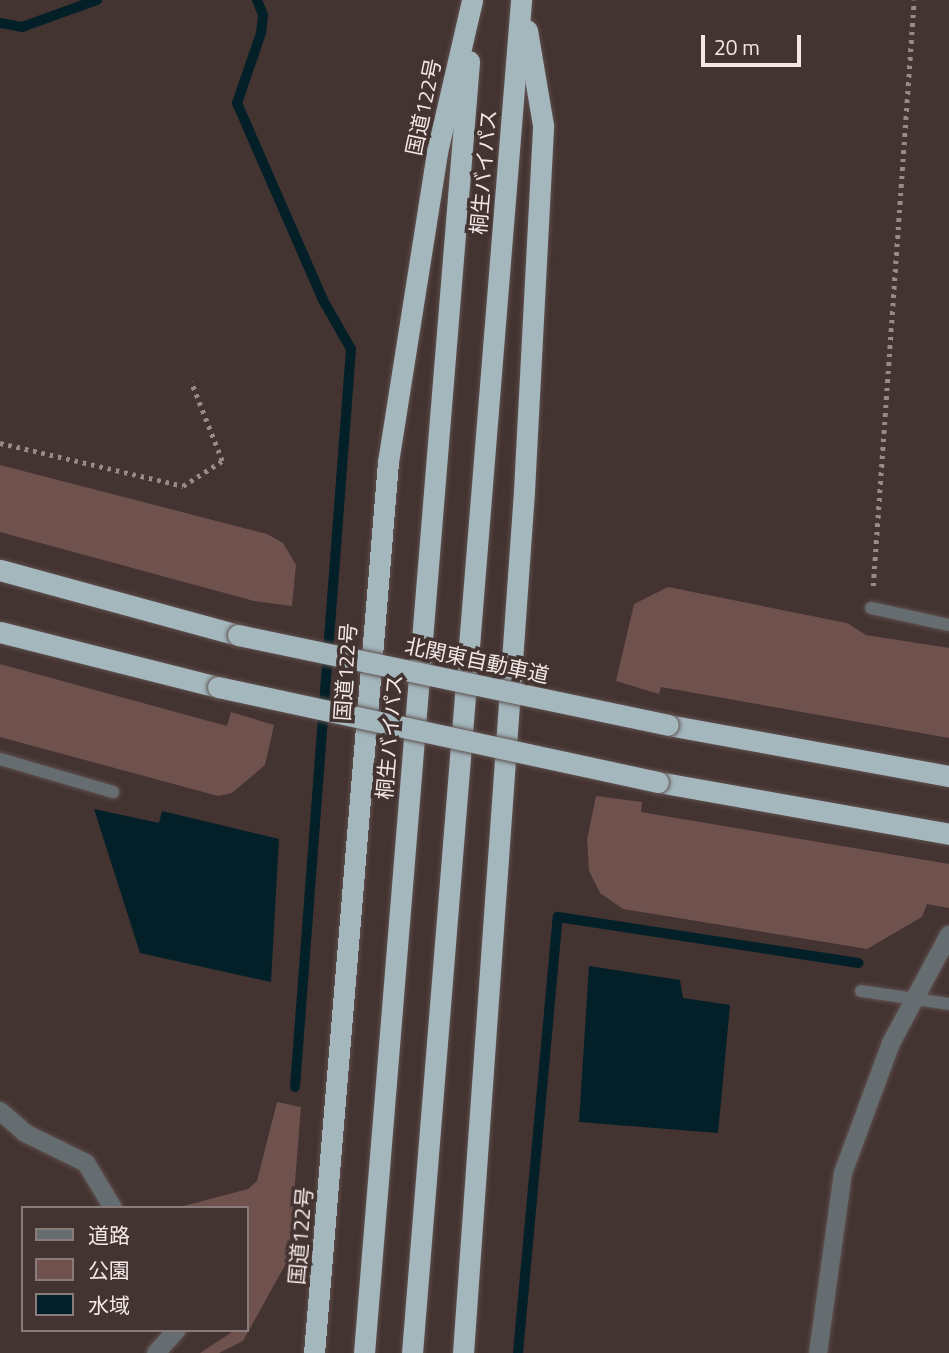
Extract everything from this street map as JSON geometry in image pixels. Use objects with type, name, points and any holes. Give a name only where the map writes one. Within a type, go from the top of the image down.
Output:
[{"type":"highway","name":"国道122号","points":[[314,1353],[388,462],[437,152],[473,0]]},
{"type":"highway","name":"桐生バイパス","points":[[364,1353],[473,0]]},
{"type":"highway","name":"桐生バイパス","points":[[412,1353],[522,0]]},
{"type":"highway","points":[[463,1353],[524,491],[543,125],[522,0]]},
{"type":"highway","name":"北関東自動車道","points":[[0,570],[238,635],[668,725],[949,776]]},
{"type":"highway","points":[[0,632],[218,687],[657,782],[949,834]]},
{"type":"street","points":[[818,1353],[843,1173],[891,1044],[949,935]]},
{"type":"street","points":[[0,1111],[25,1133],[86,1163],[112,1206]]},
{"type":"street","points":[[156,1353],[175,1332]]},
{"type":"lane","points":[[871,608],[949,625]]},
{"type":"lane","points":[[0,759],[113,792]]},
{"type":"lane","points":[[861,991],[949,1004]]},
{"type":"path","points":[[871,608],[914,0]]},
{"type":"path","points":[[0,443],[183,486],[222,461],[191,382]]},
{"type":"green space","points":[[0,465],[267,534],[283,543],[296,565],[292,606],[254,601],[0,532]]},
{"type":"green space","points":[[668,587],[847,623],[866,635],[949,648],[949,738],[661,687],[659,694],[616,681],[634,604]]},
{"type":"green space","points":[[0,664],[227,726],[231,712],[274,725],[265,765],[232,793],[218,796],[0,737]]},
{"type":"green space","points":[[596,796],[642,802],[641,812],[949,864],[949,908],[927,904],[922,917],[867,949],[623,909],[600,893],[589,871],[587,840]]},
{"type":"green space","points":[[277,1102],[301,1107],[289,1258],[248,1332],[248,1206],[184,1206],[248,1189],[257,1181]]},
{"type":"green space","points":[[232,1332],[248,1332],[243,1341],[219,1353],[200,1353]]},
{"type":"water","points":[[94,809],[159,823],[162,811],[279,839],[271,982],[140,953]]},
{"type":"water","points":[[589,966],[680,980],[683,998],[730,1005],[718,1133],[579,1122]]},
{"type":"waterway","points":[[0,23],[22,27],[97,0]]},
{"type":"waterway","points":[[257,0],[263,15],[261,33],[237,103],[323,300],[351,349],[295,1087]]},
{"type":"waterway","points":[[518,1353],[558,917],[858,963]]}]
